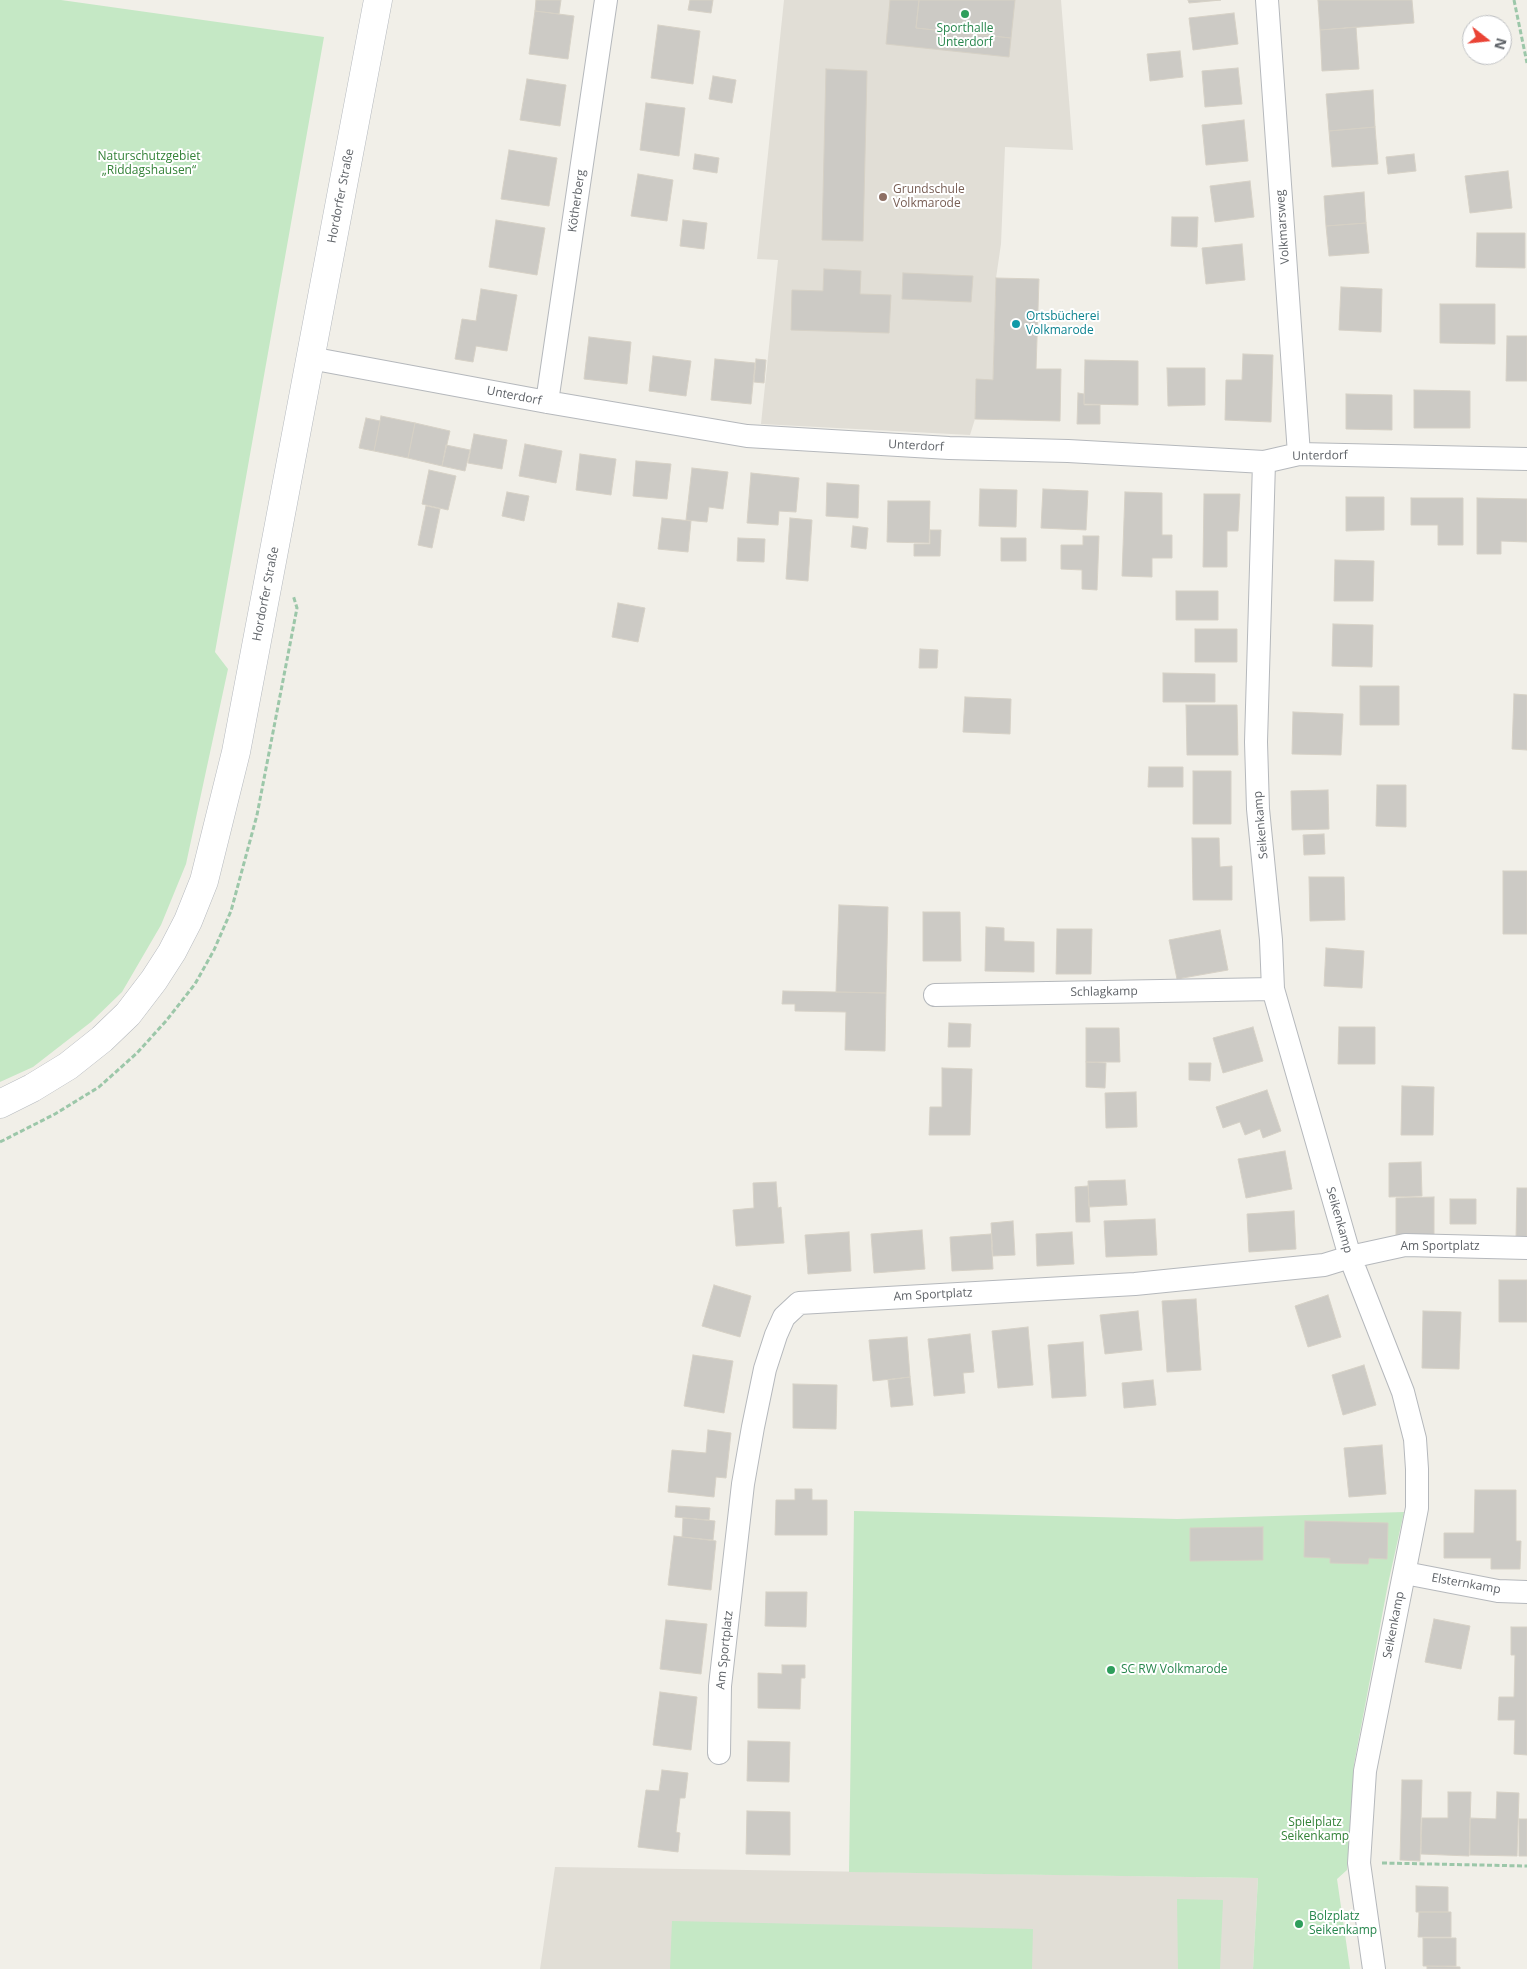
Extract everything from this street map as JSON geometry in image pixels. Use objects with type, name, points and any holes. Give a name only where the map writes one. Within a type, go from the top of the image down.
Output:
[{"type":"main road","name":"Hordorfer Straße","points":[[0,1104],[32,1088],[68,1066],[128,1014],[154,980],[172,952],[188,921],[204,881],[236,752],[378,0]]},
{"type":"street","name":"Kötherberg","points":[[547,402],[606,0]]},
{"type":"street","name":"Volkmarsweg","points":[[1267,0],[1298,454]]},
{"type":"street","name":"Unterdorf","points":[[310,358],[547,402],[747,436],[949,448],[1068,451],[1264,462],[1298,454],[1527,459]]},
{"type":"street","name":"Seikenkamp","points":[[1264,462],[1256,742],[1258,809],[1271,940],[1273,989],[1350,1257],[1404,1392],[1414,1439],[1417,1508],[1365,1771],[1359,1863],[1374,1969]]},
{"type":"street","name":"Schlagkamp","points":[[935,995],[1273,989]]},
{"type":"street","name":"Am Sportplatz","points":[[719,1753],[720,1686],[743,1484],[753,1427],[765,1369],[776,1335],[784,1317],[799,1303],[1135,1284],[1324,1265],[1350,1257],[1405,1245],[1527,1248]]},
{"type":"street","name":"Elsternkamp","points":[[1405,1573],[1498,1591],[1527,1592]]},
{"type":"path","points":[[1514,0],[1527,63]]},
{"type":"path","points":[[1359,1863],[1527,1866]]},
{"type":"shaded area","name":"Grundschule Volkmarode","points":[[784,0],[1061,0],[1073,150],[1005,147],[1001,244],[996,278],[993,380],[976,380],[975,419],[970,435],[761,424],[778,260],[757,259]]},
{"type":"shaded area","points":[[555,1867],[1258,1878],[1253,1969],[540,1969]]},
{"type":"green space","name":"Naturschutzgebiet „Riddagshausen“","points":[[0,0],[61,0],[324,37],[215,652],[228,669],[186,864],[161,925],[122,992],[91,1022],[33,1067],[0,1082]]},
{"type":"green space","name":"SC RW Volkmarode","points":[[854,1511],[1177,1519],[1404,1512],[1388,1584],[1354,1764],[1347,1870],[1337,1879],[1350,1969],[1253,1969],[1258,1878],[849,1872]]},
{"type":"green space","points":[[1177,1899],[1223,1900],[1220,1969],[1178,1969]]},
{"type":"green space","points":[[672,1921],[1033,1929],[1032,1969],[670,1969]]},
{"type":"building","points":[[536,0],[561,0],[559,14],[535,11]]},
{"type":"building","points":[[690,0],[713,0],[711,13],[688,10]]},
{"type":"building","points":[[890,0],[919,0],[916,28],[1011,38],[1009,57],[886,44]]},
{"type":"building","name":"Sporthalle Unterdorf","points":[[919,0],[1015,0],[1011,38],[916,28]]},
{"type":"building","points":[[1188,0],[1221,0],[1189,3]]},
{"type":"building","points":[[1318,0],[1412,0],[1414,23],[1320,30]]},
{"type":"building","points":[[535,11],[574,16],[568,59],[529,54]]},
{"type":"building","points":[[1234,13],[1238,44],[1193,50],[1189,18]]},
{"type":"building","points":[[658,25],[700,31],[693,84],[651,78]]},
{"type":"building","points":[[1356,27],[1359,69],[1322,71],[1320,30]]},
{"type":"building","points":[[1180,51],[1183,77],[1150,81],[1147,54]]},
{"type":"building","points":[[1238,68],[1242,104],[1205,107],[1202,71]]},
{"type":"building","points":[[826,69],[867,71],[863,241],[822,240]]},
{"type":"building","points":[[713,76],[736,80],[732,103],[709,99]]},
{"type":"building","points":[[527,79],[566,85],[560,126],[520,120]]},
{"type":"building","points":[[1373,90],[1375,127],[1329,131],[1326,94]]},
{"type":"building","points":[[646,103],[685,108],[679,156],[640,150]]},
{"type":"building","points":[[1244,120],[1248,161],[1206,165],[1202,125]]},
{"type":"building","points":[[1375,127],[1378,164],[1332,167],[1329,131]]},
{"type":"building","points":[[509,150],[557,158],[549,206],[501,199]]},
{"type":"building","points":[[695,154],[719,158],[717,173],[693,169]]},
{"type":"building","points":[[1414,154],[1416,171],[1388,174],[1386,157]]},
{"type":"building","points":[[1508,171],[1512,208],[1470,213],[1465,176]]},
{"type":"building","points":[[638,174],[673,180],[667,221],[631,216]]},
{"type":"building","points":[[1250,181],[1254,217],[1215,222],[1210,186]]},
{"type":"building","points":[[1364,192],[1366,223],[1326,226],[1324,196]]},
{"type":"building","points":[[1172,217],[1198,217],[1197,247],[1171,246]]},
{"type":"building","points":[[496,220],[545,228],[537,275],[489,267]]},
{"type":"building","points":[[683,220],[707,223],[704,249],[680,246]]},
{"type":"building","points":[[1366,223],[1369,253],[1329,256],[1326,226]]},
{"type":"building","points":[[1477,233],[1525,233],[1525,268],[1476,267]]},
{"type":"building","points":[[1242,244],[1245,280],[1206,284],[1202,248]]},
{"type":"building","points":[[824,269],[861,271],[860,294],[891,295],[889,333],[791,330],[792,290],[823,291]]},
{"type":"building","points":[[903,273],[973,276],[971,302],[902,299]]},
{"type":"building","name":"Ortsbücherei Volkmarode","points":[[996,278],[1039,279],[1036,369],[1061,369],[1060,421],[975,419],[976,379],[993,380]]},
{"type":"building","points":[[1341,287],[1382,289],[1381,332],[1339,330]]},
{"type":"building","points":[[481,289],[517,295],[507,351],[476,346],[473,362],[455,359],[462,319],[476,321]]},
{"type":"building","points":[[1440,304],[1495,304],[1495,344],[1440,343]]},
{"type":"building","points":[[1507,336],[1527,336],[1527,381],[1506,381]]},
{"type":"building","points":[[589,337],[631,342],[627,384],[584,379]]},
{"type":"building","points":[[1243,354],[1273,355],[1271,422],[1225,420],[1226,380],[1242,380]]},
{"type":"building","points":[[653,356],[691,361],[686,396],[649,391]]},
{"type":"building","points":[[715,359],[755,363],[751,404],[711,400]]},
{"type":"building","points":[[756,359],[766,360],[764,383],[754,382]]},
{"type":"building","points":[[1085,360],[1138,361],[1138,405],[1084,404]]},
{"type":"building","points":[[1167,368],[1205,368],[1205,405],[1168,406]]},
{"type":"building","points":[[1414,390],[1470,391],[1470,428],[1414,428]]},
{"type":"building","points":[[1078,393],[1084,394],[1084,405],[1100,405],[1100,424],[1077,424]]},
{"type":"building","points":[[1346,394],[1392,395],[1392,430],[1346,429]]},
{"type":"building","points":[[381,416],[415,423],[408,458],[374,451]]},
{"type":"building","points":[[366,418],[380,421],[374,451],[359,448]]},
{"type":"building","points":[[415,423],[450,431],[442,466],[408,458]]},
{"type":"building","points":[[474,434],[507,440],[502,469],[468,463]]},
{"type":"building","points":[[525,444],[562,451],[556,483],[519,476]]},
{"type":"building","points":[[446,445],[470,450],[465,471],[442,466]]},
{"type":"building","points":[[580,454],[616,459],[611,495],[576,490]]},
{"type":"building","points":[[636,461],[671,464],[667,499],[633,496]]},
{"type":"building","points":[[692,468],[728,472],[723,509],[709,507],[707,522],[686,520]]},
{"type":"building","points":[[429,470],[456,476],[448,510],[422,504]]},
{"type":"building","points":[[751,473],[799,478],[796,512],[779,511],[778,525],[747,523]]},
{"type":"building","points":[[827,483],[859,485],[858,518],[826,516]]},
{"type":"building","points":[[980,489],[1017,490],[1016,527],[979,526]]},
{"type":"building","points":[[1043,489],[1088,491],[1086,530],[1041,528]]},
{"type":"building","points":[[507,492],[529,496],[524,521],[502,516]]},
{"type":"building","points":[[1125,492],[1162,493],[1162,535],[1172,535],[1172,558],[1152,558],[1152,577],[1122,576]]},
{"type":"building","points":[[1204,494],[1240,494],[1238,531],[1227,531],[1227,567],[1203,567]]},
{"type":"building","points":[[1346,497],[1384,497],[1384,530],[1346,531]]},
{"type":"building","points":[[1411,498],[1463,498],[1463,545],[1438,545],[1438,525],[1411,525]]},
{"type":"building","points":[[1477,498],[1527,499],[1527,542],[1501,541],[1501,554],[1477,554]]},
{"type":"building","points":[[888,501],[930,501],[929,543],[887,542]]},
{"type":"building","points":[[426,506],[440,509],[432,548],[418,545]]},
{"type":"building","points":[[662,518],[691,521],[688,552],[658,549]]},
{"type":"building","points":[[790,518],[812,520],[808,581],[786,579]]},
{"type":"building","points":[[853,526],[868,528],[866,549],[851,547]]},
{"type":"building","points":[[930,530],[941,530],[940,556],[914,556],[914,544],[930,544]]},
{"type":"building","points":[[1083,536],[1099,536],[1097,590],[1082,589],[1082,570],[1061,569],[1061,545],[1083,545]]},
{"type":"building","points":[[738,538],[765,539],[764,562],[737,561]]},
{"type":"building","points":[[1001,538],[1026,538],[1026,561],[1001,561]]},
{"type":"building","points":[[1335,560],[1374,561],[1373,601],[1334,601]]},
{"type":"building","points":[[1176,591],[1218,591],[1218,620],[1176,620]]},
{"type":"building","points":[[618,603],[645,608],[638,642],[612,637]]},
{"type":"building","points":[[1333,624],[1373,625],[1372,667],[1332,666]]},
{"type":"building","points":[[1195,629],[1237,629],[1237,662],[1195,662]]},
{"type":"building","points":[[920,649],[938,650],[937,668],[919,668]]},
{"type":"building","points":[[1163,673],[1215,674],[1215,702],[1163,702]]},
{"type":"building","points":[[1360,686],[1399,686],[1399,725],[1360,725]]},
{"type":"building","points":[[1514,694],[1527,695],[1527,750],[1512,749]]},
{"type":"building","points":[[965,697],[1011,699],[1010,734],[963,732]]},
{"type":"building","points":[[1186,705],[1237,705],[1238,755],[1187,755]]},
{"type":"building","points":[[1293,712],[1343,714],[1341,755],[1292,754]]},
{"type":"building","points":[[1149,767],[1183,767],[1183,787],[1148,787]]},
{"type":"building","points":[[1193,771],[1231,771],[1231,824],[1193,824]]},
{"type":"building","points":[[1377,785],[1406,785],[1406,827],[1376,826]]},
{"type":"building","points":[[1328,790],[1329,829],[1292,830],[1291,791]]},
{"type":"building","points":[[1324,834],[1325,854],[1304,855],[1303,835]]},
{"type":"building","points":[[1192,838],[1219,838],[1220,867],[1232,866],[1232,900],[1193,900]]},
{"type":"building","points":[[1503,871],[1527,871],[1527,934],[1503,934]]},
{"type":"building","points":[[1309,877],[1344,877],[1345,920],[1310,921]]},
{"type":"building","points":[[839,905],[888,907],[886,993],[836,992]]},
{"type":"building","points":[[923,912],[960,912],[961,961],[923,961]]},
{"type":"building","points":[[986,927],[1004,928],[1004,941],[1034,942],[1034,972],[985,971]]},
{"type":"building","points":[[1057,929],[1092,929],[1091,974],[1056,974]]},
{"type":"building","points":[[1220,930],[1228,970],[1177,979],[1169,940]]},
{"type":"building","points":[[1326,948],[1364,951],[1362,988],[1324,986]]},
{"type":"building","points":[[783,991],[886,993],[885,1051],[845,1050],[846,1012],[795,1011],[795,1004],[782,1004]]},
{"type":"building","points":[[949,1023],[971,1024],[970,1047],[948,1047]]},
{"type":"building","points":[[1253,1027],[1263,1061],[1223,1073],[1213,1038]]},
{"type":"building","points":[[1339,1027],[1375,1027],[1375,1064],[1338,1064]]},
{"type":"building","points":[[1086,1028],[1119,1028],[1120,1062],[1086,1062]]},
{"type":"building","points":[[1086,1062],[1106,1063],[1105,1088],[1086,1087]]},
{"type":"building","points":[[1189,1063],[1211,1063],[1210,1081],[1189,1080]]},
{"type":"building","points":[[942,1068],[972,1069],[970,1135],[929,1135],[930,1107],[942,1107]]},
{"type":"building","points":[[1402,1086],[1434,1087],[1433,1135],[1401,1135]]},
{"type":"building","points":[[1267,1090],[1281,1131],[1263,1138],[1260,1129],[1245,1135],[1240,1122],[1223,1128],[1216,1107]]},
{"type":"building","points":[[1136,1092],[1137,1127],[1106,1128],[1105,1093]]},
{"type":"building","points":[[1285,1151],[1292,1189],[1246,1198],[1238,1159]]},
{"type":"building","points":[[1421,1162],[1422,1196],[1389,1197],[1389,1163]]},
{"type":"building","points":[[1125,1180],[1127,1205],[1089,1207],[1088,1181]]},
{"type":"building","points":[[776,1182],[778,1208],[781,1207],[784,1243],[736,1246],[733,1210],[754,1208],[753,1183]]},
{"type":"building","points":[[1088,1186],[1090,1222],[1076,1222],[1075,1187]]},
{"type":"building","points":[[1517,1188],[1527,1188],[1527,1240],[1516,1239]]},
{"type":"building","points":[[1434,1197],[1434,1235],[1396,1235],[1396,1198]]},
{"type":"building","points":[[1450,1199],[1476,1199],[1476,1224],[1450,1224]]},
{"type":"building","points":[[1294,1211],[1296,1249],[1249,1252],[1247,1214]]},
{"type":"building","points":[[1155,1219],[1157,1255],[1106,1257],[1104,1221]]},
{"type":"building","points":[[1013,1221],[1015,1255],[993,1256],[991,1223]]},
{"type":"building","points":[[922,1230],[925,1269],[874,1273],[871,1234]]},
{"type":"building","points":[[849,1232],[851,1271],[808,1274],[805,1235]]},
{"type":"building","points":[[1072,1232],[1074,1264],[1037,1266],[1036,1234]]},
{"type":"building","points":[[991,1234],[993,1269],[952,1271],[950,1237]]},
{"type":"building","points":[[1499,1280],[1527,1280],[1527,1322],[1499,1322]]},
{"type":"building","points":[[714,1285],[751,1296],[740,1337],[702,1326]]},
{"type":"building","points":[[1328,1295],[1341,1337],[1308,1347],[1295,1306]]},
{"type":"building","points":[[1196,1299],[1201,1370],[1167,1372],[1162,1301]]},
{"type":"building","points":[[1138,1311],[1142,1350],[1105,1354],[1100,1315]]},
{"type":"building","points":[[1423,1311],[1461,1312],[1459,1369],[1422,1368]]},
{"type":"building","points":[[1028,1327],[1033,1385],[998,1388],[992,1331]]},
{"type":"building","points":[[970,1334],[974,1372],[963,1373],[965,1393],[934,1396],[928,1339]]},
{"type":"building","points":[[907,1337],[910,1377],[873,1381],[869,1340]]},
{"type":"building","points":[[1083,1342],[1086,1396],[1052,1398],[1048,1345]]},
{"type":"building","points":[[693,1355],[733,1361],[724,1413],[684,1406]]},
{"type":"building","points":[[1364,1365],[1376,1405],[1343,1415],[1332,1375]]},
{"type":"building","points":[[910,1377],[913,1405],[891,1407],[888,1380]]},
{"type":"building","points":[[1153,1380],[1156,1405],[1124,1408],[1122,1383]]},
{"type":"building","points":[[793,1384],[837,1385],[836,1429],[793,1428]]},
{"type":"building","points":[[708,1430],[731,1433],[726,1478],[716,1477],[714,1497],[668,1492],[672,1450],[706,1453]]},
{"type":"building","points":[[1382,1445],[1386,1494],[1349,1497],[1344,1448]]},
{"type":"building","points":[[795,1489],[812,1489],[812,1500],[827,1500],[827,1535],[775,1535],[776,1500],[795,1500]]},
{"type":"building","points":[[1475,1490],[1516,1490],[1516,1541],[1521,1541],[1520,1569],[1491,1569],[1491,1558],[1444,1558],[1444,1533],[1474,1533]]},
{"type":"building","points":[[676,1506],[710,1508],[709,1520],[675,1517]]},
{"type":"building","points":[[683,1518],[715,1521],[713,1540],[682,1537]]},
{"type":"building","points":[[1305,1521],[1388,1523],[1387,1559],[1369,1558],[1368,1564],[1330,1563],[1330,1558],[1304,1557]]},
{"type":"building","points":[[1263,1527],[1263,1560],[1190,1561],[1190,1528]]},
{"type":"building","points":[[674,1536],[716,1541],[711,1590],[668,1585]]},
{"type":"building","points":[[766,1592],[807,1592],[806,1627],[765,1626]]},
{"type":"building","points":[[1434,1619],[1470,1626],[1461,1669],[1425,1662]]},
{"type":"building","points":[[666,1620],[707,1624],[701,1674],[660,1669]]},
{"type":"building","points":[[1511,1627],[1527,1627],[1527,1755],[1514,1754],[1515,1720],[1498,1720],[1499,1697],[1514,1697],[1515,1655],[1511,1655]]},
{"type":"building","points":[[782,1665],[805,1665],[805,1678],[801,1678],[800,1709],[758,1708],[758,1673],[782,1674]]},
{"type":"building","points":[[660,1692],[697,1697],[691,1750],[653,1745]]},
{"type":"building","points":[[748,1741],[790,1742],[789,1782],[747,1781]]},
{"type":"building","points":[[662,1770],[688,1773],[685,1798],[680,1798],[676,1832],[680,1833],[678,1852],[638,1847],[646,1790],[659,1791]]},
{"type":"building","points":[[1402,1780],[1422,1780],[1420,1861],[1400,1860]]},
{"type":"building","points":[[1448,1792],[1471,1792],[1469,1856],[1421,1854],[1422,1818],[1448,1818]]},
{"type":"building","points":[[1497,1792],[1519,1793],[1517,1856],[1470,1855],[1470,1818],[1496,1819]]},
{"type":"building","points":[[747,1811],[790,1812],[790,1855],[746,1854]]},
{"type":"building","points":[[1519,1819],[1527,1819],[1527,1856],[1519,1856]]},
{"type":"building","points":[[1416,1886],[1448,1887],[1448,1912],[1416,1912]]},
{"type":"building","points":[[1419,1912],[1451,1912],[1451,1937],[1418,1937]]},
{"type":"building","points":[[1423,1938],[1456,1938],[1456,1966],[1423,1966]]},
{"type":"building","points":[[1427,1966],[1460,1967],[1460,1969],[1427,1969]]},
{"type":"place","name":"Sporthalle Unterdorf","points":[[965,14]]},
{"type":"place","name":"Grundschule Volkmarode","points":[[883,197]]},
{"type":"place","name":"Ortsbücherei Volkmarode","points":[[1016,324]]},
{"type":"place","name":"SC RW Volkmarode","points":[[1111,1670]]},
{"type":"place","name":"Bolzplatz Seikenkamp","points":[[1299,1924]]},
{"type":"park label","name":"Spielplatz Seikenkamp","points":[[1315,1830]]}]
